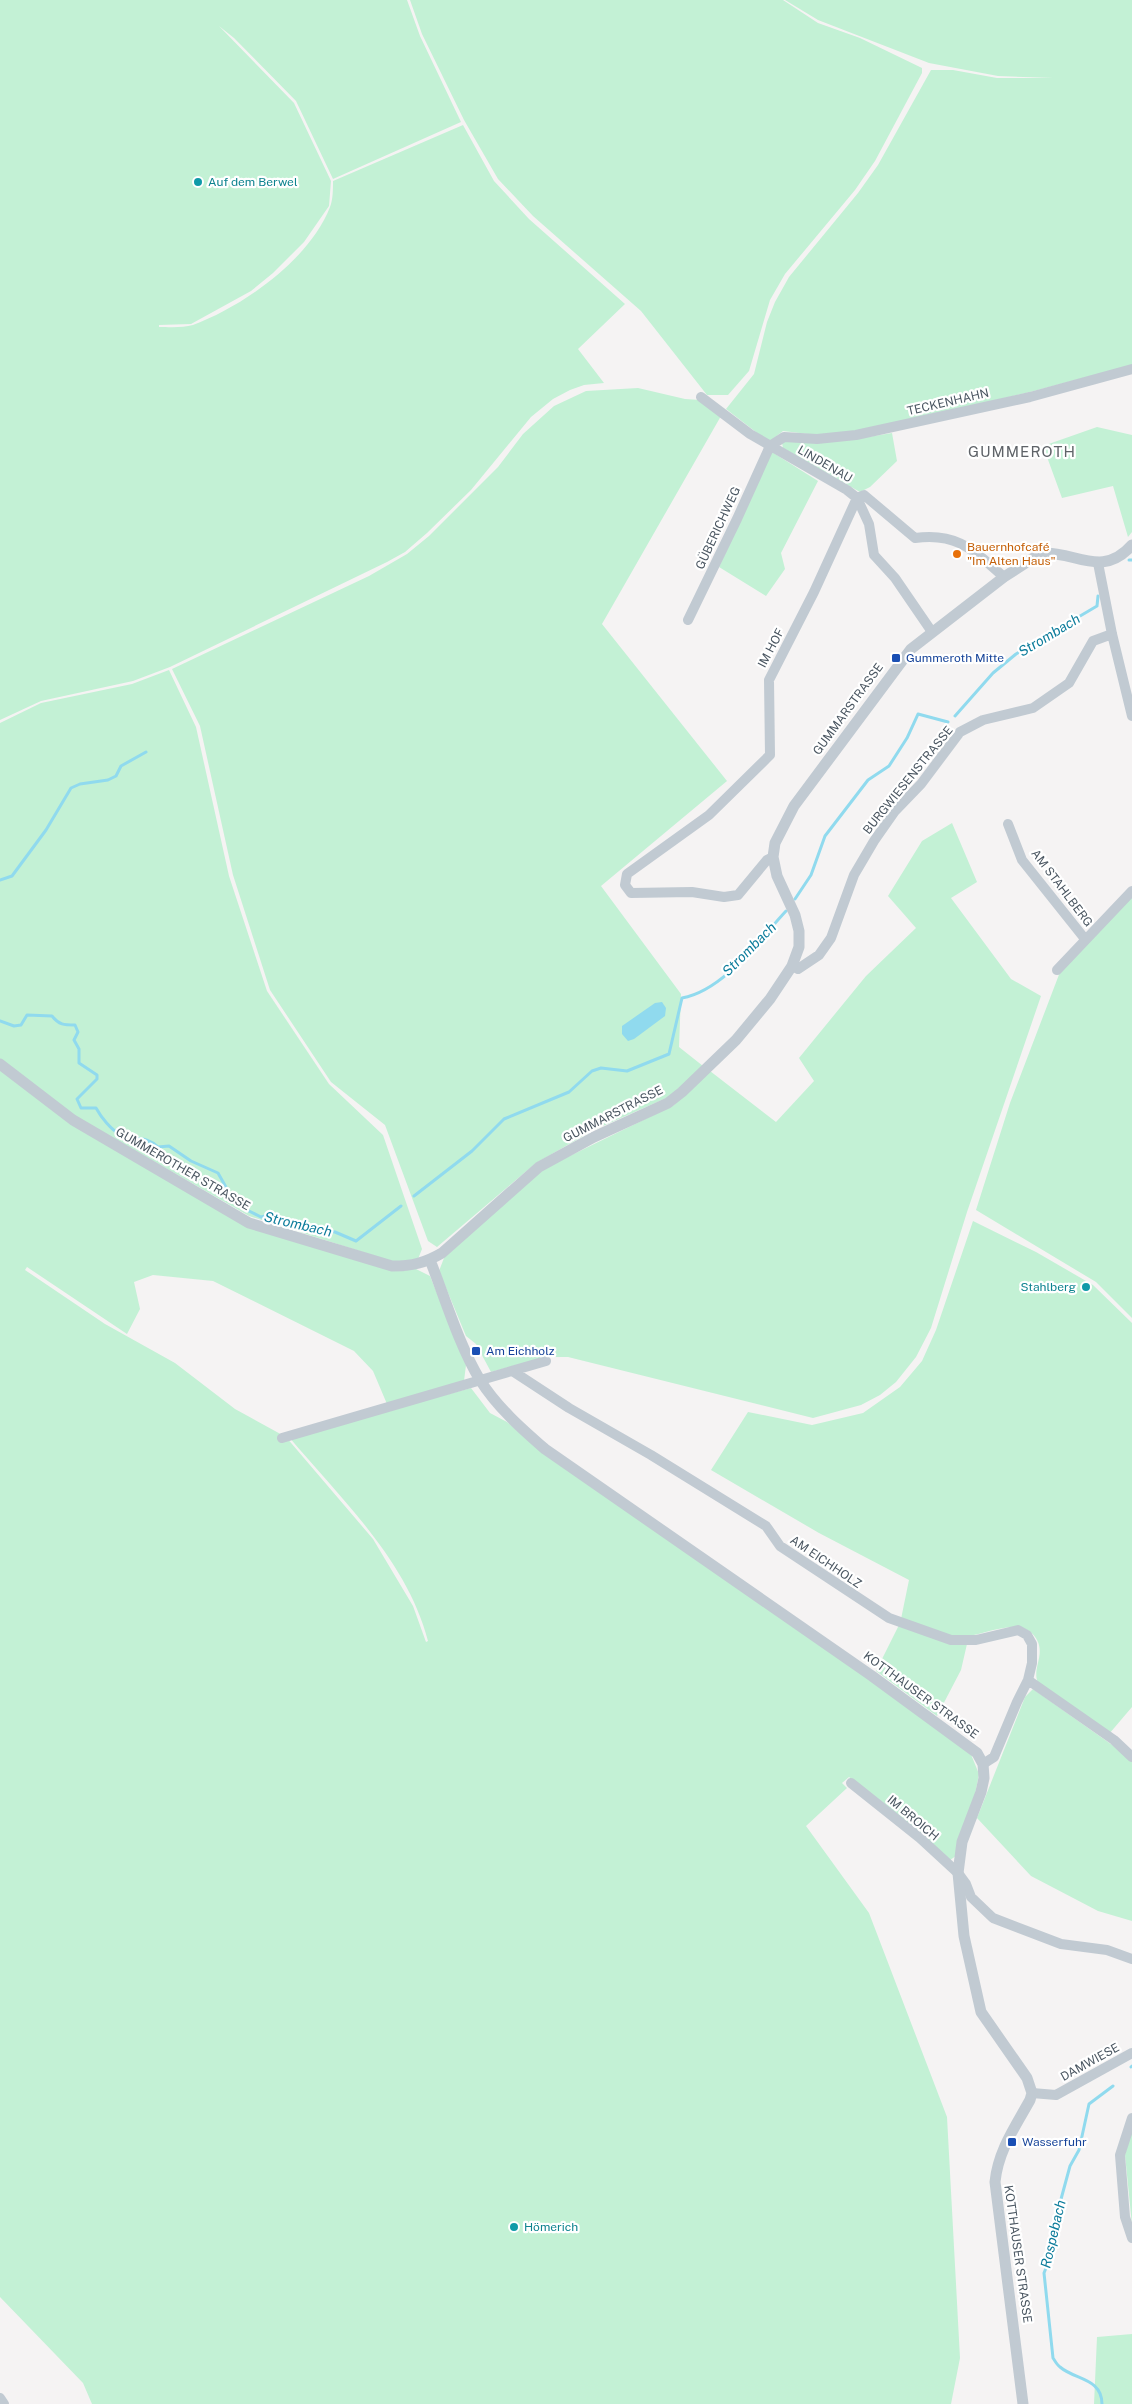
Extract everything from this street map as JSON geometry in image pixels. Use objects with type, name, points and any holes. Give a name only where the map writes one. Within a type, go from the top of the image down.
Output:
[{"type":"street","name":"TECKENHAHN","points":[[770,446],[784,437],[817,439],[856,435],[1030,397],[1132,369]]},
{"type":"street","name":"LINDENAU","points":[[701,397],[770,446],[847,490],[857,498],[869,524],[874,555],[895,578],[932,632]]},
{"type":"street","name":"GÜBERICHWEG","points":[[688,620],[770,446]]},
{"type":"street","points":[[857,498],[864,496],[915,538],[930,536],[951,538],[962,542],[1004,577]]},
{"type":"street","name":"IM HOF","points":[[631,893],[625,885],[627,874],[709,815],[770,755],[768,680],[814,592],[857,498]]},
{"type":"street","points":[[1132,545],[1124,554],[1114,560],[1098,563],[1112,634],[1132,716]]},
{"type":"street","name":"GUMMARSTRASSE","points":[[430,1260],[442,1253],[538,1167],[594,1137],[668,1103],[736,1040],[770,999],[792,966],[799,948],[799,931],[795,915],[778,876],[773,857],[775,843],[794,806],[900,661],[932,632],[1004,577],[1041,553],[1048,552],[1098,563]]},
{"type":"street","name":"BURGWIESENSTRASSE","points":[[792,966],[798,968],[819,955],[831,938],[854,875],[874,840],[895,811],[921,784],[960,732],[982,720],[1033,708],[1069,683],[1088,648],[1094,641],[1112,634]]},
{"type":"street","name":"AM STAHLBERG","points":[[1008,824],[1022,860],[1085,939]]},
{"type":"street","name":"GUMMARSTRASSE","points":[[631,893],[692,892],[724,897],[738,895],[767,860],[773,857]]},
{"type":"street","name":"AM STAHLBERG","points":[[1057,970],[1132,891]]},
{"type":"street","name":"GUMMEROTHER STRASSE","points":[[0,1064],[73,1120],[249,1223],[392,1266],[414,1266],[430,1260]]},
{"type":"street","name":"KOTTHAUSER STRASSE","points":[[430,1260],[480,1379],[494,1400],[516,1424],[545,1449],[872,1676],[970,1747],[983,1764]]},
{"type":"street","points":[[282,1438],[480,1379],[514,1372],[546,1361]]},
{"type":"street","name":"AM EICHHOLZ","points":[[514,1372],[569,1408],[651,1455],[766,1526],[780,1546],[889,1618],[951,1640],[976,1640],[1018,1630],[1027,1635],[1032,1644],[1033,1652],[1028,1680],[994,1757],[983,1764]]},
{"type":"street","points":[[1028,1680],[1107,1735],[1132,1757]]},
{"type":"street","points":[[983,1764],[984,1778],[981,1792],[962,1842],[958,1873],[964,1936],[981,2012],[1027,2078],[1032,2092]]},
{"type":"street","name":"IM BROICH","points":[[850,1784],[920,1838],[958,1873],[966,1884],[971,1897],[993,1918],[1061,1944],[1107,1950],[1132,1959]]},
{"type":"street","name":"DAMWIESE","points":[[1032,2092],[1056,2095],[1132,2053]]},
{"type":"street","name":"KOTTHAUSER STRASSE","points":[[1023,2404],[995,2182],[996,2166],[1001,2151],[1030,2100],[1032,2092]]},
{"type":"street","points":[[1132,2118],[1120,2155],[1125,2216],[1132,2238]]},
{"type":"street","points":[[0,2398],[4,2404]]},
{"type":"green space","points":[[0,0],[407,0],[420,36],[461,122],[333,179],[296,101],[234,38],[219,26],[294,103],[331,181],[329,206],[304,242],[273,273],[251,291],[191,324],[159,325],[159,327],[189,326],[213,317],[253,293],[273,278],[307,245],[320,226],[331,204],[333,181],[463,125],[494,181],[529,219],[625,304],[578,349],[604,383],[584,385],[570,390],[553,399],[531,417],[471,490],[405,552],[170,667],[133,681],[41,701],[0,720]]},
{"type":"green space","points":[[410,0],[783,0],[818,23],[860,38],[922,68],[922,73],[875,161],[855,190],[785,274],[770,300],[749,371],[728,395],[707,395],[641,311],[533,216],[498,179],[464,120],[422,34]]},
{"type":"green space","points":[[785,0],[1132,0],[1132,365],[1030,392],[856,433],[817,435],[783,431],[769,442],[726,409],[754,374],[767,322],[775,302],[789,277],[858,193],[878,165],[931,70],[953,70],[997,78],[1053,78],[998,76],[929,63],[818,20]]},
{"type":"green space","points":[[638,388],[685,399],[700,400],[721,416],[602,624],[727,781],[601,886],[681,994],[679,1047],[703,1066],[671,1096],[594,1130],[536,1163],[437,1247],[428,1241],[385,1125],[331,1082],[270,990],[233,875],[200,726],[172,669],[369,576],[407,554],[429,536],[498,467],[523,434],[554,406],[586,391]]},
{"type":"green space","points":[[1097,427],[1132,435],[1132,532],[1128,537],[1113,486],[1062,498],[1043,446]]},
{"type":"green space","points":[[892,433],[897,461],[870,487],[860,492],[783,448],[782,443],[785,441],[856,439]]},
{"type":"green space","points":[[772,452],[818,481],[781,553],[785,569],[766,596],[719,567]]},
{"type":"green space","points":[[169,670],[196,727],[229,876],[267,991],[329,1084],[383,1135],[422,1249],[418,1259],[394,1262],[249,1216],[94,1127],[247,1227],[416,1269],[430,1276],[466,1365],[464,1381],[387,1404],[373,1371],[354,1351],[213,1281],[153,1275],[134,1282],[140,1309],[127,1334],[27,1267],[25,1270],[105,1324],[175,1363],[235,1409],[286,1437],[373,1539],[413,1606],[426,1642],[428,1641],[418,1612],[405,1584],[389,1557],[350,1507],[289,1437],[471,1388],[490,1413],[507,1422],[543,1453],[869,1679],[970,1752],[979,1774],[975,1795],[956,1856],[950,1860],[923,1835],[849,1777],[842,1783],[847,1788],[806,1826],[869,1913],[947,2117],[960,2358],[951,2404],[92,2404],[83,2383],[0,2297],[0,723],[41,703],[132,684]]},
{"type":"green space","points":[[952,823],[977,882],[951,898],[1011,979],[1041,996],[967,1212],[931,1328],[916,1357],[896,1382],[880,1395],[861,1405],[813,1418],[568,1357],[546,1357],[491,1372],[476,1344],[466,1336],[439,1271],[444,1258],[541,1170],[674,1105],[710,1071],[776,1122],[814,1081],[799,1058],[866,976],[916,928],[888,896],[922,841]]},
{"type":"green space","points":[[1132,897],[1132,1318],[1096,1282],[976,1210],[1010,1103],[1060,972]]},
{"type":"green space","points":[[973,1221],[1036,1252],[1093,1285],[1132,1323],[1132,1707],[1109,1734],[1038,1683],[1036,1673],[1040,1653],[1038,1642],[1031,1632],[1022,1628],[1011,1627],[963,1637],[952,1637],[933,1632],[901,1619],[909,1580],[819,1533],[711,1470],[748,1412],[812,1425],[863,1413],[900,1387],[922,1361],[936,1330]]},
{"type":"green space","points":[[900,1623],[967,1644],[961,1670],[937,1716],[876,1671]]},
{"type":"green space","points":[[1033,1689],[1132,1759],[1132,1921],[1098,1911],[1031,1876],[977,1818],[1025,1697]]},
{"type":"green space","points":[[1132,2129],[1132,2225],[1125,2155]]},
{"type":"green space","points":[[1132,2334],[1132,2404],[1094,2404],[1097,2337]]},
{"type":"water","points":[[662,1002],[666,1008],[665,1016],[634,1039],[628,1041],[622,1034],[622,1026],[655,1003]]},
{"type":"waterway","name":"Strombach","points":[[955,716],[993,673],[1016,654],[1097,606],[1098,596]]},
{"type":"waterway","name":"Strombach","points":[[795,899],[811,875],[825,836],[868,780],[889,766],[907,738],[918,714],[948,722]]},
{"type":"waterway","points":[[0,880],[12,876],[46,830],[71,788],[80,784],[108,780],[116,776],[121,766],[146,752]]},
{"type":"waterway","name":"Strombach","points":[[414,1196],[472,1151],[504,1119],[569,1092],[592,1071],[601,1068],[627,1071],[669,1054],[682,998],[697,993],[726,975],[752,950],[786,911]]},
{"type":"waterway","name":"Strombach","points":[[0,1021],[14,1026],[21,1025],[27,1015],[52,1016],[62,1024],[75,1025],[78,1032],[74,1040],[79,1049],[79,1063],[97,1075],[97,1079],[77,1099],[81,1108],[96,1108],[107,1123],[121,1135],[149,1141],[158,1147],[169,1146],[191,1161],[218,1173],[231,1196],[249,1211],[261,1217],[274,1216],[285,1223],[335,1232],[356,1241],[401,1206]]},
{"type":"waterway","name":"Rospebach","points":[[1102,2404],[1101,2395],[1093,2384],[1066,2371],[1053,2358],[1044,2273],[1050,2258],[1051,2236],[1070,2166],[1079,2150],[1089,2104],[1113,2086]]},
{"type":"place","name":"Auf dem Berwel","points":[[198,182]]},
{"type":"place","name":"Bauernhofcafé \"Im Alten Haus\"","points":[[957,554]]},
{"type":"place","name":"Gummeroth Mitte","points":[[896,658]]},
{"type":"place","name":"Stahlberg","points":[[1086,1287]]},
{"type":"place","name":"Am Eichholz","points":[[476,1351]]},
{"type":"place","name":"Wasserfuhr","points":[[1012,2142]]},
{"type":"place","name":"Hömerich","points":[[514,2227]]},
{"type":"district","name":"GUMMEROTH","points":[[1022,451]]}]
